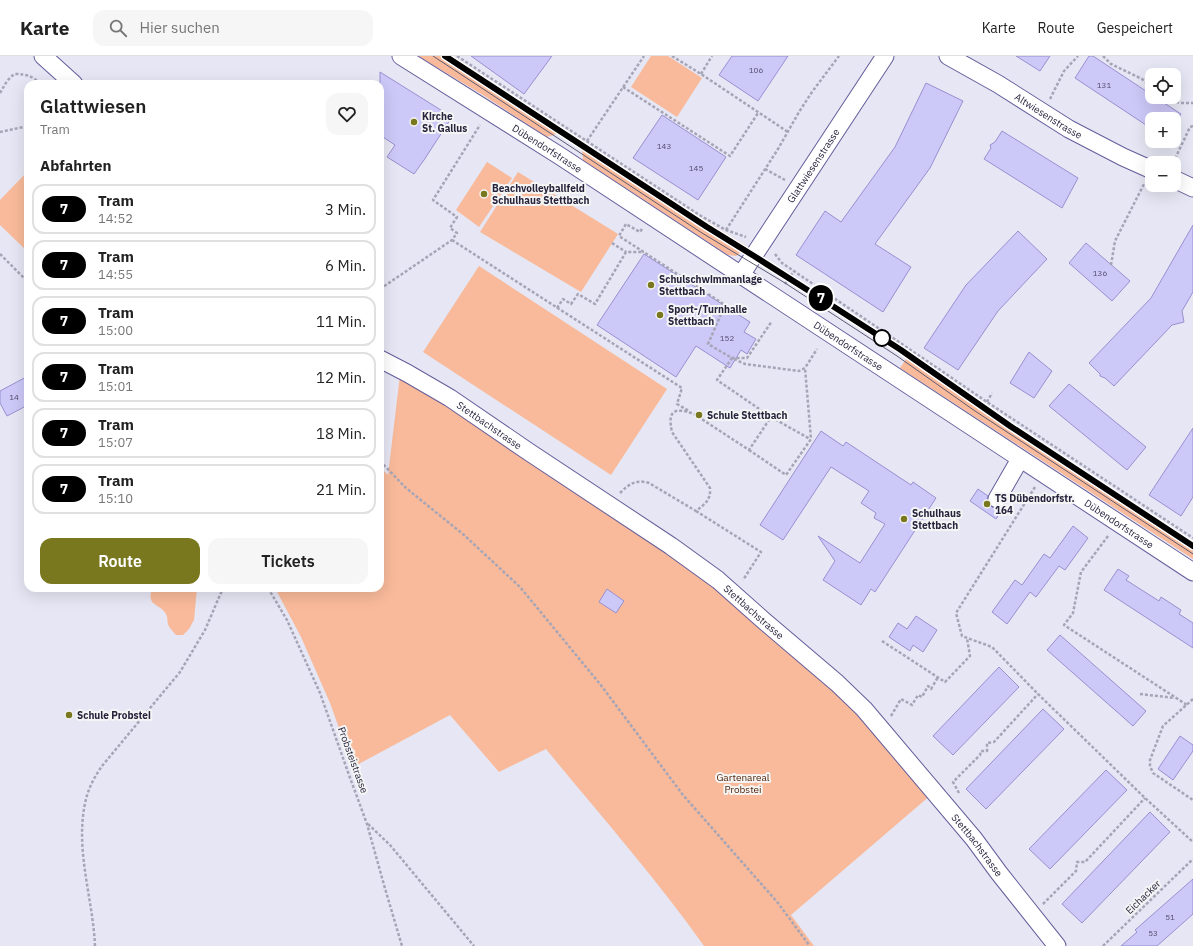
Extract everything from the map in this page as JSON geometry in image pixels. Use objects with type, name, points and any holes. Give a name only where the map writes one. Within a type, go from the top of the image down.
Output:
[{"type":"street","points":[[43,56],[70,80]]},
{"type":"street","name":"Dübendorfstrasse","points":[[401,56],[560,156],[1193,572]]},
{"type":"street","name":"Glattwiesenstrasse","points":[[741,276],[885,56]]},
{"type":"street","name":"Altwiesenstrasse","points":[[948,56],[998,84],[1068,129],[1123,157],[1145,174]]},
{"type":"street","points":[[1181,182],[1193,188]]},
{"type":"street","name":"Stettbachstrasse","points":[[384,361],[408,373],[450,398],[672,546],[718,580],[837,683],[864,709],[974,839],[1057,946]]},
{"type":"street","points":[[997,499],[1020,459]]},
{"type":"path","points":[[457,56],[701,216],[726,230],[753,239]]},
{"type":"path","points":[[587,141],[644,56]]},
{"type":"path","points":[[674,56],[788,132]]},
{"type":"path","points":[[701,74],[712,56]]},
{"type":"path","points":[[726,230],[799,112],[839,56]]},
{"type":"path","points":[[1049,102],[1064,71],[1078,56]]},
{"type":"path","points":[[1103,56],[1112,64],[1145,82]]},
{"type":"path","points":[[0,93],[7,81],[14,74],[24,74],[33,77],[36,80]]},
{"type":"path","points":[[623,87],[730,156],[758,113]]},
{"type":"path","points":[[1181,102],[1193,103]]},
{"type":"path","points":[[384,286],[452,240],[456,233],[450,228],[457,217],[433,200],[482,122]]},
{"type":"path","points":[[1176,156],[1190,127],[1193,126]]},
{"type":"path","points":[[0,132],[24,127]]},
{"type":"path","points":[[765,169],[799,187]]},
{"type":"path","points":[[1111,265],[1115,241],[1145,182]]},
{"type":"path","points":[[640,232],[626,224],[619,236],[725,305],[708,344],[745,364],[799,371],[805,368],[817,349]]},
{"type":"path","points":[[452,240],[682,388],[677,404],[786,475],[811,439],[805,368]]},
{"type":"path","points":[[612,243],[626,252],[645,252]]},
{"type":"path","points":[[773,251],[782,263],[987,402],[1193,538]]},
{"type":"path","points":[[557,308],[563,299],[571,304],[578,294],[595,304],[626,252]]},
{"type":"path","points":[[0,254],[24,278]]},
{"type":"path","points":[[803,277],[803,282]]},
{"type":"path","points":[[732,358],[747,358],[772,320]]},
{"type":"path","points":[[732,358],[717,380],[771,417],[811,439]]},
{"type":"path","points":[[987,402],[992,393]]},
{"type":"path","points":[[694,414],[684,410],[674,412],[671,416],[670,424],[675,437],[710,488],[710,498],[696,511]]},
{"type":"path","points":[[749,450],[771,417]]},
{"type":"path","points":[[384,465],[406,488],[464,535],[520,587],[600,684],[683,795],[778,903],[809,945]]},
{"type":"path","points":[[609,505],[626,487],[634,482],[642,481],[649,483],[761,552],[733,593]]},
{"type":"path","points":[[1036,485],[956,613],[962,636],[992,647],[1145,798],[1193,842]]},
{"type":"path","points":[[1110,533],[1081,572],[1073,612],[1064,624],[1187,705]]},
{"type":"path","points":[[95,946],[94,926],[84,864],[82,841],[83,817],[86,798],[93,780],[102,766],[180,672],[205,630],[221,592]]},
{"type":"path","name":"Probsteistrasse","points":[[270,592],[287,620],[320,693],[367,824],[402,946]]},
{"type":"path","points":[[882,641],[945,682],[970,656],[967,638]]},
{"type":"path","points":[[881,730],[901,699],[912,705],[918,695],[922,697],[928,686],[932,689],[938,678]]},
{"type":"path","points":[[960,794],[953,782],[980,755],[981,751],[988,751],[987,743],[994,742],[1038,694]]},
{"type":"path","points":[[1140,694],[1176,698]]},
{"type":"path","points":[[1193,699],[1163,726],[1150,760],[1150,766],[1154,773],[1193,800]]},
{"type":"path","points":[[1032,915],[1076,871],[1077,862],[1085,862],[1145,798]]},
{"type":"path","points":[[367,824],[390,845],[474,946]]},
{"type":"path","name":"Eichacker","points":[[1103,946],[1193,859]]},
{"type":"green space","points":[[418,56],[453,56],[565,131],[547,137],[483,95]]},
{"type":"green space","points":[[651,56],[668,56],[702,78],[677,117],[631,87]]},
{"type":"green space","points":[[581,140],[748,247],[736,256],[728,255],[583,160]]},
{"type":"green space","name":"Beachvolleyballfeld Schulhaus Stettbach","points":[[487,162],[512,178],[479,227],[456,210]]},
{"type":"green space","points":[[518,172],[618,234],[581,292],[480,232]]},
{"type":"green space","points":[[24,175],[24,248],[0,225],[0,200]]},
{"type":"green space","points":[[479,266],[667,389],[611,475],[423,352]]},
{"type":"green space","points":[[911,352],[985,405],[1193,541],[1193,559],[900,368]]},
{"type":"green space","name":"Gartenareal Probstei","points":[[400,375],[715,584],[860,713],[932,794],[791,915],[814,946],[704,946],[647,871],[546,749],[499,772],[450,715],[353,767],[330,703],[301,637],[277,592],[384,592],[384,471],[388,475]]},
{"type":"green space","points":[[151,592],[197,592],[194,620],[189,629],[183,635],[176,635],[170,628],[166,614],[152,602]]},
{"type":"building","points":[[471,56],[552,56],[524,94]]},
{"type":"building","points":[[732,56],[788,56],[758,101],[719,75]]},
{"type":"building","points":[[1016,56],[1050,56],[1040,71]]},
{"type":"building","points":[[1089,56],[1093,56],[1145,90],[1145,104],[1166,104],[1178,112],[1145,112],[1145,124],[1075,78]]},
{"type":"building","name":"Kirche St. Gallus","points":[[380,72],[452,117],[414,174],[387,157],[395,145],[384,138],[384,80],[380,80]]},
{"type":"building","points":[[926,83],[963,101],[930,168],[875,244],[911,267],[883,312],[796,255],[825,211],[841,222],[895,147]]},
{"type":"building","points":[[662,115],[726,157],[698,200],[633,158]]},
{"type":"building","points":[[1002,131],[1078,178],[1062,208],[984,159],[991,148],[990,145],[995,142]]},
{"type":"building","points":[[1193,225],[1193,292],[1182,311],[1184,322],[1172,325],[1114,386],[1105,378],[1100,376],[1100,374],[1089,363],[1151,298]]},
{"type":"building","points":[[1018,231],[1047,259],[998,311],[958,370],[924,348],[966,285]]},
{"type":"building","points":[[1086,243],[1130,281],[1112,301],[1069,263]]},
{"type":"building","name":"Sport-/Turnhalle Stettbach","points":[[644,254],[750,322],[744,332],[756,339],[747,354],[741,350],[730,368],[696,346],[676,377],[597,325]]},
{"type":"building","points":[[1029,352],[1052,371],[1034,398],[1010,383]]},
{"type":"building","points":[[24,378],[24,407],[7,416],[0,403],[0,391]]},
{"type":"building","points":[[1069,384],[1146,447],[1127,470],[1049,406]]},
{"type":"building","points":[[1193,428],[1193,497],[1181,516],[1149,495]]},
{"type":"building","name":"Schulhaus Stettbach","points":[[821,431],[843,446],[846,442],[911,485],[913,482],[936,498],[875,592],[871,589],[861,605],[823,580],[835,561],[818,536],[860,563],[885,524],[874,518],[876,513],[861,503],[869,491],[831,467],[783,540],[760,525]]},
{"type":"building","name":"TS Dübendorfstr. 164","points":[[978,489],[988,496],[988,504],[992,507],[997,509],[1004,507],[996,519],[970,501]]},
{"type":"building","points":[[1073,526],[1088,538],[1065,570],[1059,566],[1036,597],[1030,592],[1007,624],[992,612],[1015,580],[1022,585],[1044,554],[1050,558]]},
{"type":"building","points":[[1118,569],[1129,576],[1126,580],[1159,601],[1161,597],[1181,610],[1179,614],[1193,623],[1193,648],[1104,590]]},
{"type":"building","points":[[607,589],[624,601],[616,613],[599,602]]},
{"type":"building","points":[[916,616],[937,630],[923,652],[913,645],[910,651],[889,637],[898,623],[907,629]]},
{"type":"building","points":[[1060,635],[1146,711],[1133,726],[1047,650]]},
{"type":"building","points":[[999,667],[1019,687],[953,755],[933,736]]},
{"type":"building","points":[[1043,709],[1064,729],[986,809],[966,789]]},
{"type":"building","points":[[1180,736],[1193,745],[1193,751],[1173,780],[1158,769]]},
{"type":"building","points":[[1106,770],[1127,790],[1050,869],[1029,849]]},
{"type":"building","points":[[1150,812],[1170,832],[1082,923],[1062,904]]},
{"type":"building","points":[[1193,879],[1193,914],[1157,946],[1121,946],[1137,932],[1135,930]]},
{"type":"tram line","points":[[433,56],[702,233],[785,283],[897,356],[975,411],[1193,554]]},
{"type":"tram line","points":[[445,56],[707,227],[805,288],[1193,546]]},
{"type":"tram line","name":"7","points":[[445,56],[707,227],[901,350],[1010,426],[1193,546]]},
{"type":"place","name":"Kirche St. Gallus","points":[[414,122]]},
{"type":"place","name":"Beachvolleyballfeld Schulhaus Stettbach","points":[[484,194]]},
{"type":"place","name":"Schulschwimmanlage Stettbach","points":[[651,285]]},
{"type":"place","name":"Sport-/Turnhalle Stettbach","points":[[660,315]]},
{"type":"place","name":"Schule Stettbach","points":[[699,415]]},
{"type":"place","name":"TS Dübendorfstr. 164","points":[[987,504]]},
{"type":"place","name":"Schulhaus Stettbach","points":[[904,519]]},
{"type":"place","name":"Schule Probstei","points":[[69,715]]}]
